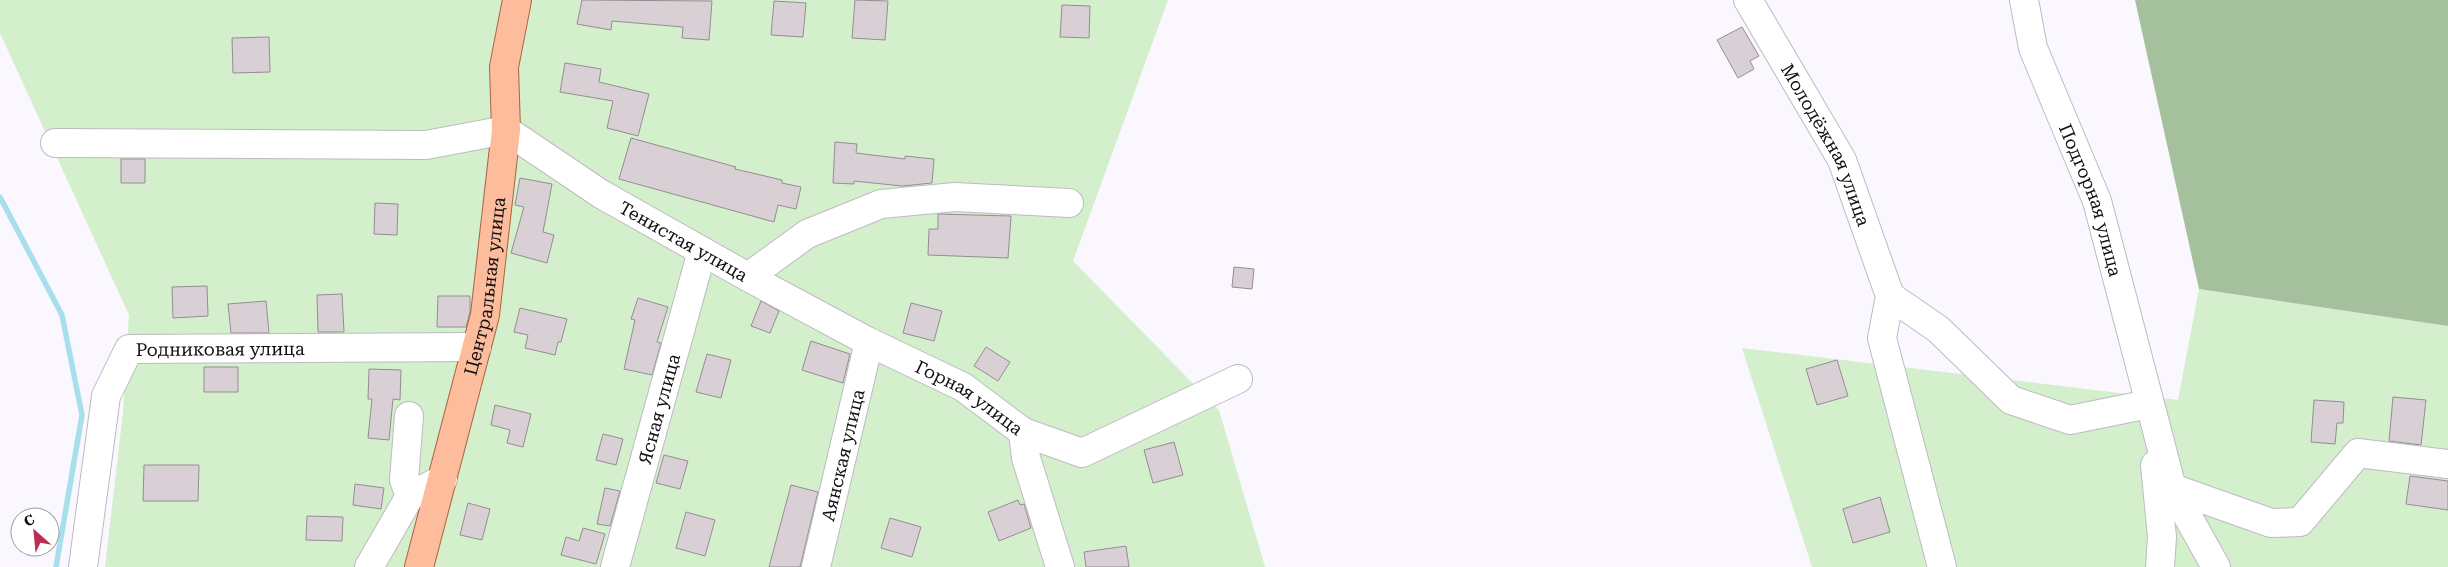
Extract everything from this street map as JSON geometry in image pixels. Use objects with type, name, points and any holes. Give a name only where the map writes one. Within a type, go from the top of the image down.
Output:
[{"type":"main road","name":"Центральная улица","points":[[420,567],[485,315],[506,130],[504,67],[516,0]]},
{"type":"street","name":"Молодёжная улица","points":[[1748,0],[1842,160],[1890,296]]},
{"type":"street","name":"Подгорная улица","points":[[2024,0],[2033,48],[2097,201],[2149,404]]},
{"type":"street","points":[[55,143],[426,145],[506,130]]},
{"type":"street","name":"Тенистая улица","points":[[506,130],[601,194],[748,277],[869,342]]},
{"type":"street","points":[[748,277],[806,234],[882,204],[955,197],[1069,203]]},
{"type":"street","name":"Ясная улица","points":[[615,567],[702,250]]},
{"type":"street","points":[[1942,567],[1882,338],[1890,296],[1938,329],[2010,400],[2070,420],[2149,404]]},
{"type":"street","name":"Горная улица","points":[[869,342],[963,387],[1023,432],[1026,458],[1060,567]]},
{"type":"street","name":"Аянская улица","points":[[816,567],[869,342]]},
{"type":"street","name":"Родниковая улица","points":[[83,567],[106,396],[129,349],[477,347]]},
{"type":"street","points":[[1023,432],[1082,453],[1238,379]]},
{"type":"street","points":[[2149,404],[2172,488],[2216,567]]},
{"type":"street","points":[[2149,404],[2162,537],[2160,567]]},
{"type":"street","points":[[409,416],[404,480],[410,496]]},
{"type":"street","points":[[2172,488],[2271,523],[2300,522],[2358,453],[2448,464]]},
{"type":"street","points":[[369,567],[410,496],[443,479]]},
{"type":"green space","points":[[0,0],[1168,0],[1073,261],[1219,410],[1265,567],[105,567],[123,412],[129,315],[0,33]]},
{"type":"green space","points":[[2135,0],[2448,0],[2448,326],[2199,289]]},
{"type":"green space","points":[[2199,289],[2448,326],[2448,567],[1812,567],[1742,348],[2178,400]]},
{"type":"building","points":[[582,0],[712,1],[709,40],[682,38],[683,27],[612,21],[611,30],[577,24]]},
{"type":"building","points":[[855,0],[888,1],[885,40],[852,38]]},
{"type":"building","points":[[774,1],[806,3],[803,37],[771,35]]},
{"type":"building","points":[[1062,5],[1090,6],[1089,38],[1060,37]]},
{"type":"building","points":[[1742,27],[1759,56],[1750,61],[1754,69],[1738,78],[1717,40]]},
{"type":"building","points":[[269,37],[270,72],[233,73],[232,38]]},
{"type":"building","points":[[565,63],[601,69],[599,82],[649,94],[638,136],[607,128],[613,101],[560,92]]},
{"type":"building","points":[[631,138],[801,187],[796,209],[778,205],[774,222],[619,179]]},
{"type":"building","points":[[835,142],[857,144],[856,153],[905,159],[905,156],[934,159],[932,183],[902,186],[854,181],[854,184],[833,183]]},
{"type":"building","points":[[121,159],[145,159],[145,183],[121,183]]},
{"type":"building","points":[[520,178],[552,184],[543,232],[554,235],[547,263],[511,253],[524,207],[515,205]]},
{"type":"building","points":[[375,203],[398,204],[397,235],[374,234]]},
{"type":"building","points":[[938,214],[1011,216],[1008,258],[928,255],[929,229],[938,229]]},
{"type":"building","points":[[1234,267],[1254,269],[1252,289],[1232,287]]},
{"type":"building","points":[[207,286],[208,316],[173,318],[172,287]]},
{"type":"building","points":[[342,294],[344,332],[318,332],[317,295]]},
{"type":"building","points":[[438,296],[470,296],[470,312],[466,327],[437,327]]},
{"type":"building","points":[[638,298],[668,307],[657,342],[661,343],[652,375],[624,369],[635,320],[631,319]]},
{"type":"building","points":[[266,301],[269,333],[231,333],[228,304]]},
{"type":"building","points":[[761,301],[779,311],[770,333],[751,326]]},
{"type":"building","points":[[911,303],[942,311],[934,341],[903,333]]},
{"type":"building","points":[[520,308],[567,319],[561,342],[558,342],[555,355],[525,348],[528,335],[514,332]]},
{"type":"building","points":[[811,341],[850,354],[843,383],[802,370]]},
{"type":"building","points":[[986,347],[1010,362],[998,381],[974,366]]},
{"type":"building","points":[[707,354],[731,360],[721,398],[696,392]]},
{"type":"building","points":[[1837,360],[1848,396],[1817,405],[1806,369]]},
{"type":"building","points":[[204,367],[238,367],[238,392],[204,392]]},
{"type":"building","points":[[369,369],[401,370],[400,400],[393,399],[389,440],[368,438],[372,399],[368,399]]},
{"type":"building","points":[[2393,397],[2426,400],[2421,445],[2389,441]]},
{"type":"building","points":[[2314,400],[2344,402],[2343,423],[2337,423],[2335,444],[2311,442]]},
{"type":"building","points":[[495,405],[531,414],[523,447],[507,443],[510,430],[491,425]]},
{"type":"building","points":[[603,434],[623,439],[616,465],[596,460]]},
{"type":"building","points":[[1174,442],[1183,475],[1153,483],[1144,450]]},
{"type":"building","points":[[664,455],[688,461],[680,489],[656,483]]},
{"type":"building","points":[[144,465],[199,465],[198,501],[143,501]]},
{"type":"building","points":[[2410,476],[2448,481],[2448,510],[2406,504]]},
{"type":"building","points":[[355,484],[384,488],[381,509],[353,505]]},
{"type":"building","points":[[791,485],[818,492],[800,567],[769,567]]},
{"type":"building","points":[[605,488],[620,491],[610,526],[597,524]]},
{"type":"building","points":[[1880,497],[1890,532],[1853,543],[1843,509]]},
{"type":"building","points":[[1018,500],[1020,505],[1024,504],[1031,528],[999,541],[988,512]]},
{"type":"building","points":[[468,503],[490,509],[482,540],[460,535]]},
{"type":"building","points":[[686,512],[715,520],[705,556],[676,548]]},
{"type":"building","points":[[307,516],[343,517],[342,541],[306,540]]},
{"type":"building","points":[[890,518],[921,527],[912,557],[881,548]]},
{"type":"building","points":[[583,528],[605,534],[596,564],[561,555],[566,537],[579,541]]},
{"type":"building","points":[[1126,546],[1129,567],[1086,567],[1084,552]]},
{"type":"waterway","points":[[0,197],[62,315],[82,415],[56,567]]}]
